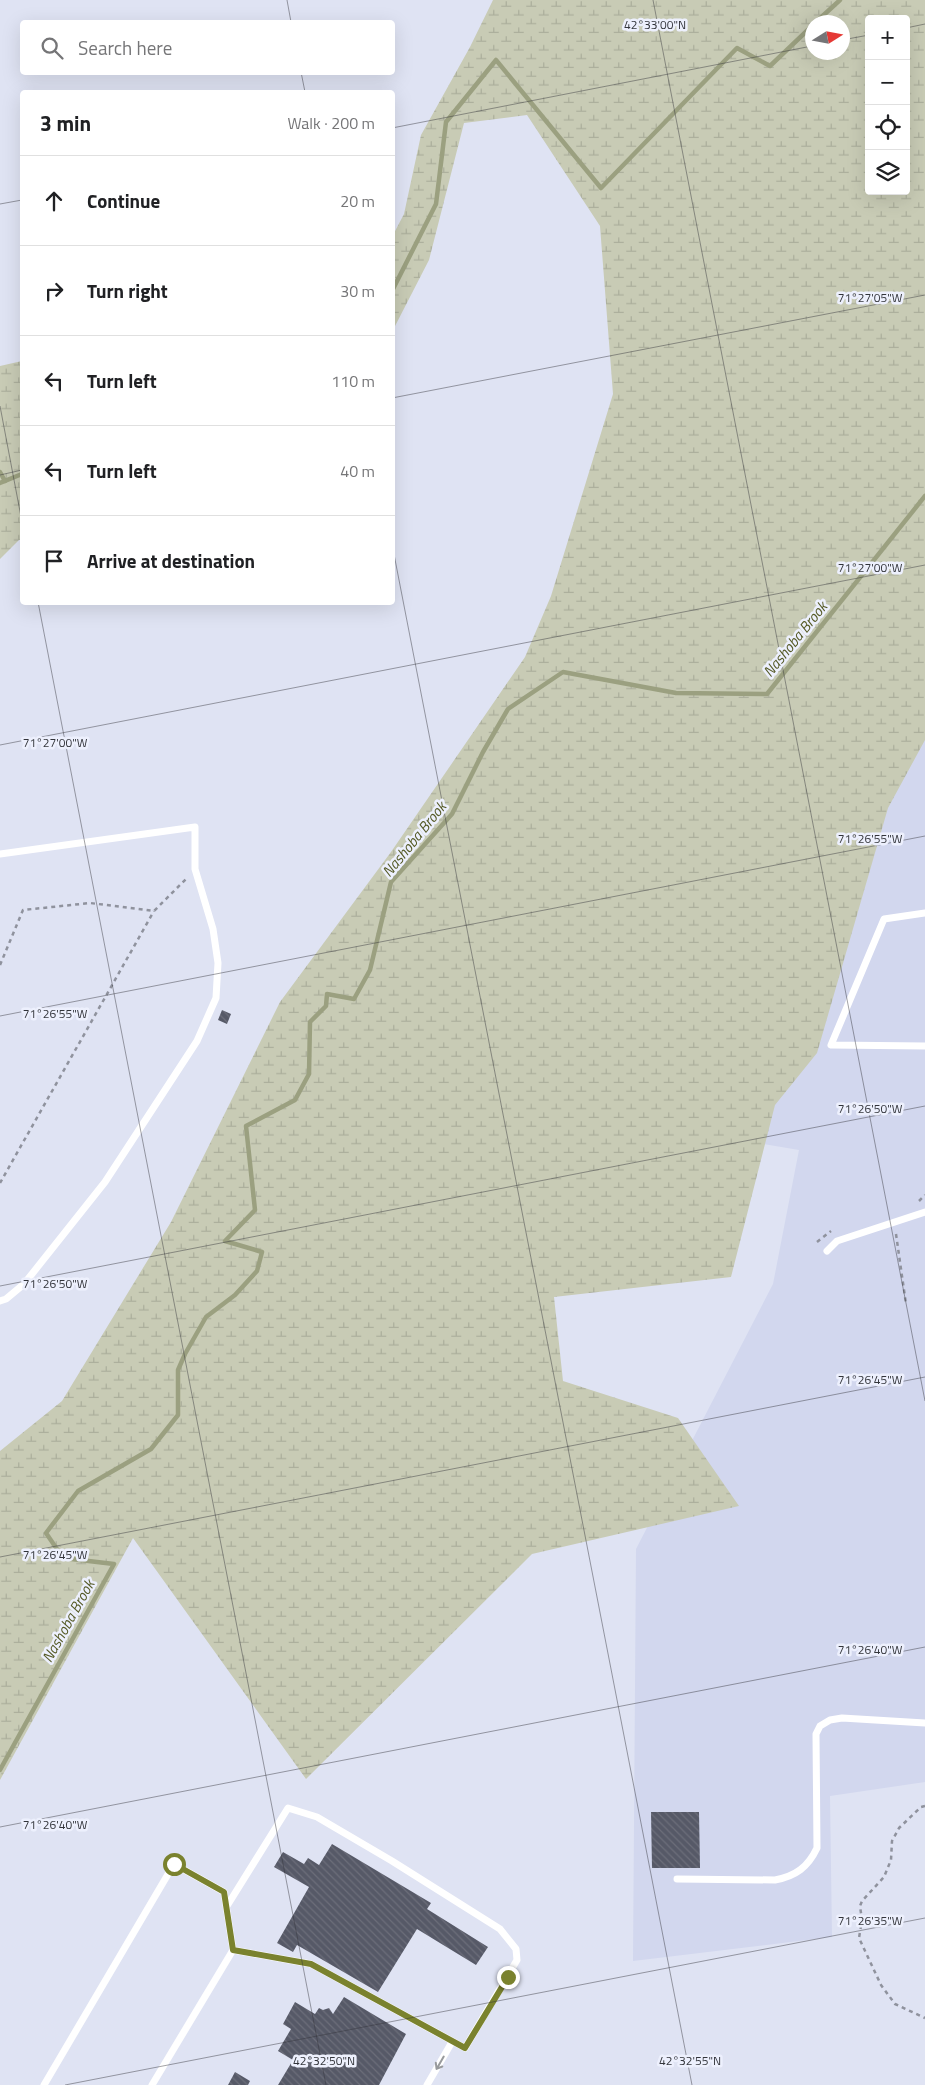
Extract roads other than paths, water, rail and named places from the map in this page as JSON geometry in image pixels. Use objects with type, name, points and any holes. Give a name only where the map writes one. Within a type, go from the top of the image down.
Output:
[{"type":"lane","points":[[0,854],[195,827],[195,869],[213,928],[218,963],[216,998],[196,1041],[105,1182],[24,1284],[6,1299],[0,1301]]},
{"type":"lane","points":[[925,913],[884,918],[831,1045],[925,1046]]},
{"type":"lane","points":[[827,1250],[837,1241],[925,1212]]},
{"type":"lane","points":[[677,1879],[775,1880],[788,1877],[800,1871],[812,1859],[817,1848],[815,1754],[816,1734],[820,1726],[830,1720],[842,1718],[925,1723]]},
{"type":"lane","points":[[227,1906],[288,1808],[317,1818],[392,1861],[500,1929],[516,1949],[517,1960],[465,2048],[311,1964],[233,1950]]},
{"type":"lane","points":[[44,2085],[174,1864],[224,1892],[233,1950],[152,2085]]},
{"type":"lane","points":[[427,2085],[452,2042]]},
{"type":"waterway","points":[[824,15],[840,0]]},
{"type":"waterway","points":[[395,285],[436,204],[446,122],[496,60],[601,188],[737,48],[770,66],[805,33]]},
{"type":"waterway","points":[[0,472],[5,481]]},
{"type":"waterway","points":[[0,483],[20,475]]},
{"type":"waterway","name":"Nashoba Brook","points":[[0,1770],[114,1564],[63,1558],[46,1533],[78,1491],[151,1449],[178,1415],[178,1370],[185,1354],[206,1317],[235,1295],[257,1271],[262,1252],[225,1241],[255,1210],[246,1126],[295,1100],[309,1074],[310,1022],[326,1006],[327,994],[354,999],[370,970],[391,882],[452,814],[483,752],[508,709],[563,672],[676,693],[767,694],[925,496]]}]
